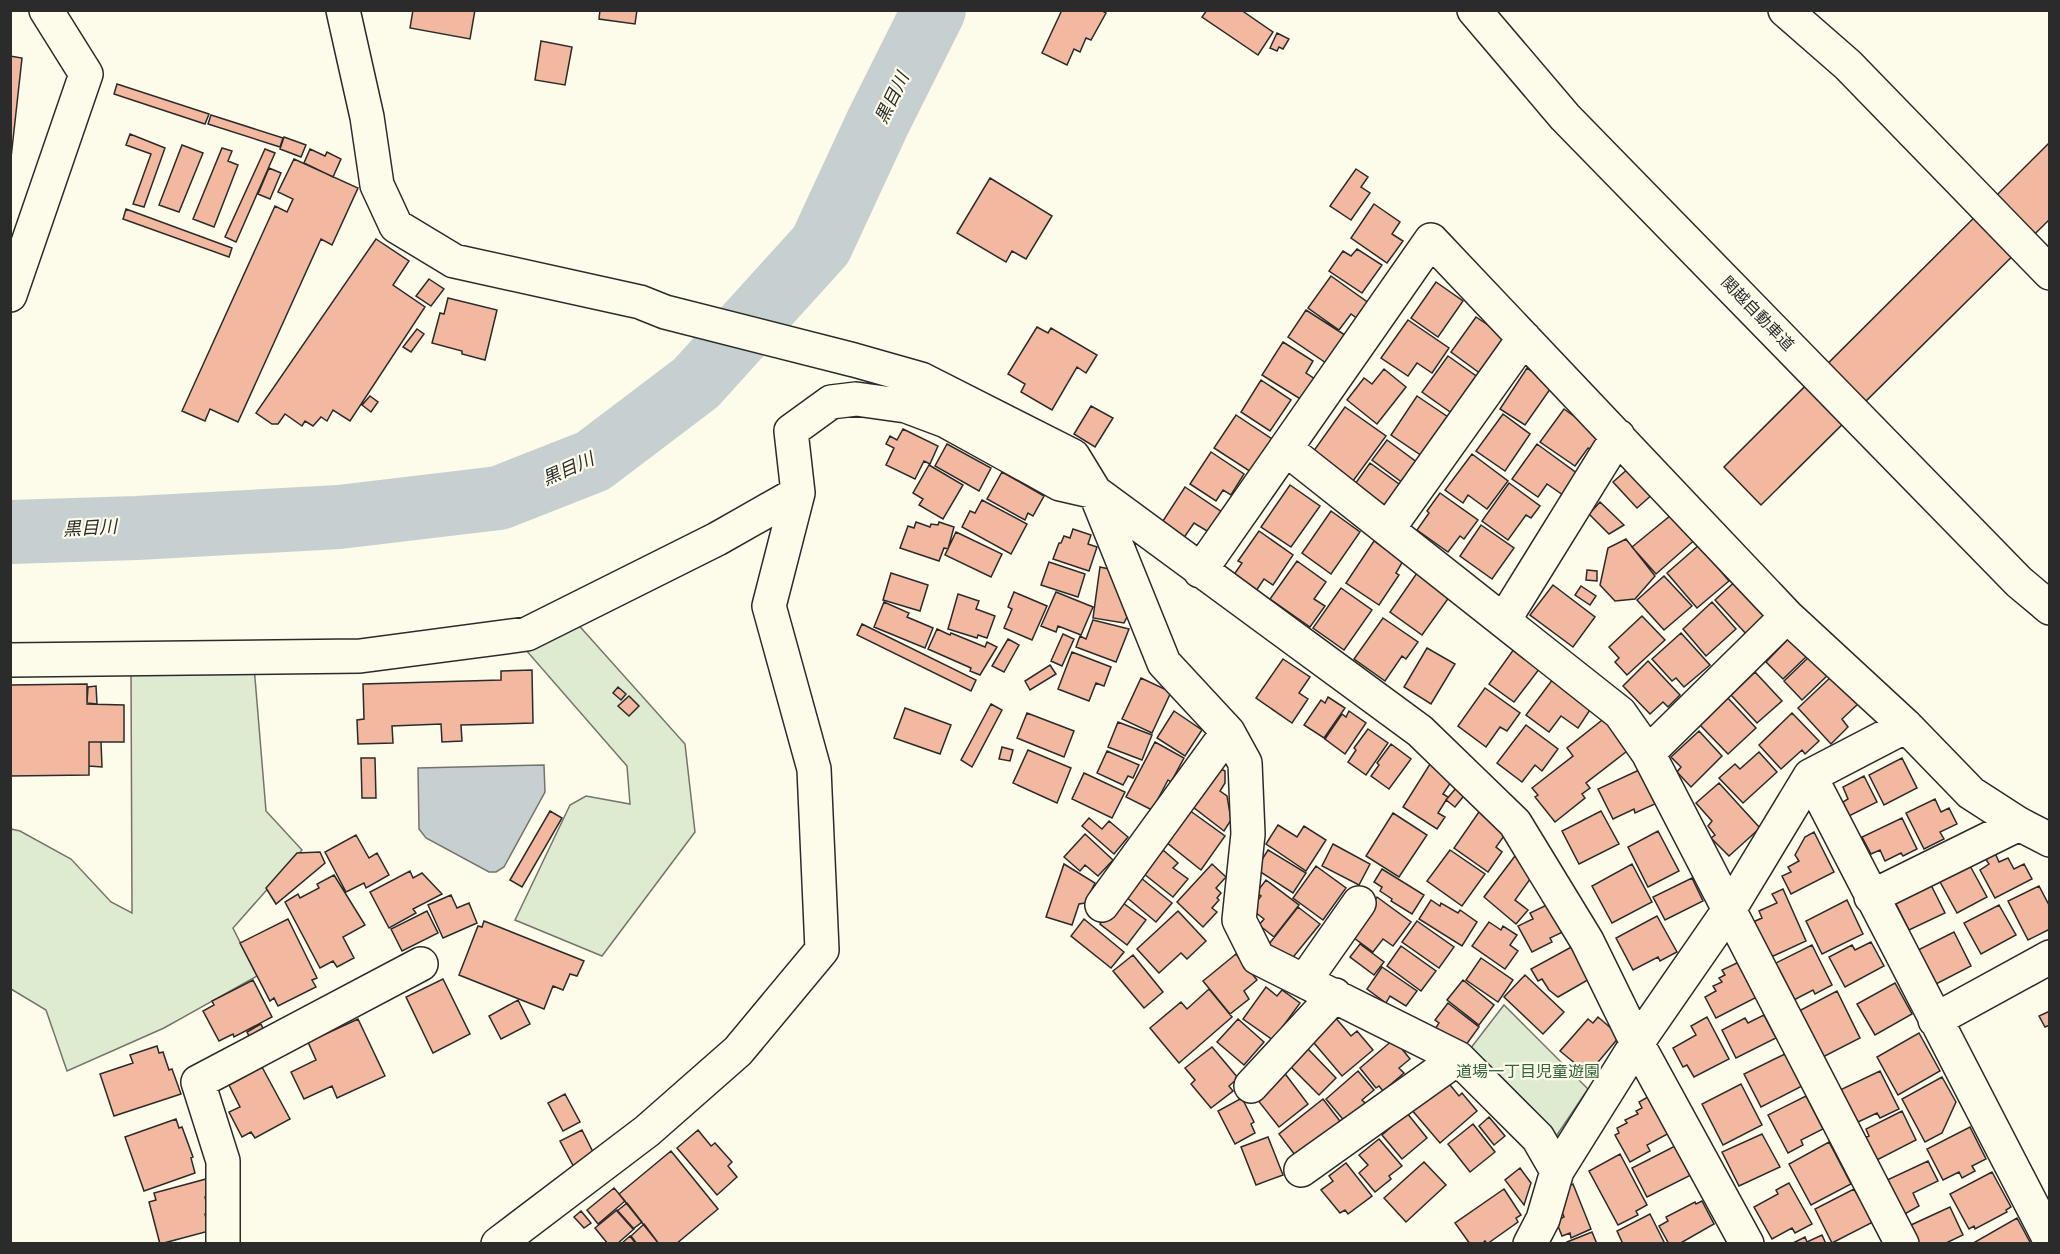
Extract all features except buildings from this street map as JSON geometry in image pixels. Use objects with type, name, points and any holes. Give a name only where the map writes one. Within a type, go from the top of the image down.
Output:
[{"type":"main road","points":[[10,295],[86,74],[46,10]]},
{"type":"main road","points":[[343,10],[367,117],[377,185],[396,226],[454,261],[640,302],[665,312],[921,379],[1073,456],[1095,492],[1164,663],[1228,732],[1245,763],[1248,834],[1239,920],[1258,958],[1458,1058],[1538,1138],[1557,1171]]},
{"type":"main road","name":"関越自動車道","points":[[1474,10],[1565,117],[2019,582],[2049,608]]},
{"type":"main road","points":[[1785,10],[1848,65],[2049,273]]},
{"type":"main road","points":[[1200,571],[1431,240],[1787,616],[1906,726],[1971,793],[2049,840]]},
{"type":"main road","points":[[1388,529],[1524,338]]},
{"type":"main road","points":[[498,1244],[647,1131],[738,1051],[822,950],[814,769],[769,606],[798,493],[791,431],[831,402],[856,399],[906,406],[946,421],[1060,484],[1095,492],[1420,731],[1515,823],[1587,940],[1637,1043],[1747,1244]]},
{"type":"main road","points":[[1504,620],[1618,436]]},
{"type":"main road","points":[[1286,449],[1620,713],[1648,753],[1902,1244]]},
{"type":"main road","points":[[10,660],[360,656],[527,634],[717,539],[798,493]]},
{"type":"main road","points":[[1648,753],[1787,616]]},
{"type":"main road","points":[[1530,1244],[1543,1219],[1557,1171],[1637,1043],[1729,910],[1810,776],[1906,726]]},
{"type":"main road","points":[[1102,905],[1228,732]]},
{"type":"main road","points":[[1810,776],[2049,1240]]},
{"type":"main road","points":[[1871,897],[2019,824]]},
{"type":"main road","points":[[1305,980],[1359,903]]},
{"type":"main road","points":[[1935,1020],[2049,957]]},
{"type":"main road","points":[[223,1244],[223,1161],[198,1082],[422,963]]},
{"type":"main road","points":[[1251,1086],[1335,995]]},
{"type":"main road","points":[[1301,1170],[1458,1058]]},
{"type":"green space","points":[[574,620],[685,744],[695,832],[602,956],[515,920],[570,805],[586,796],[630,804],[627,766],[525,649]]},
{"type":"green space","points":[[254,666],[266,811],[302,850],[233,928],[257,976],[164,1028],[67,1071],[46,1010],[11,989],[11,829],[20,831],[71,859],[111,902],[132,913],[131,670]]},
{"type":"green space","name":"道場一丁目児童遊園","points":[[1504,1005],[1588,1089],[1555,1138],[1467,1053]]},
{"type":"shaded area","points":[[544,765],[545,792],[504,867],[496,872],[489,872],[426,838],[419,829],[418,768]]},
{"type":"waterway","name":"黒目川","points":[[10,532],[339,517],[499,498],[593,461],[696,383],[821,245],[878,122],[934,10]]}]
